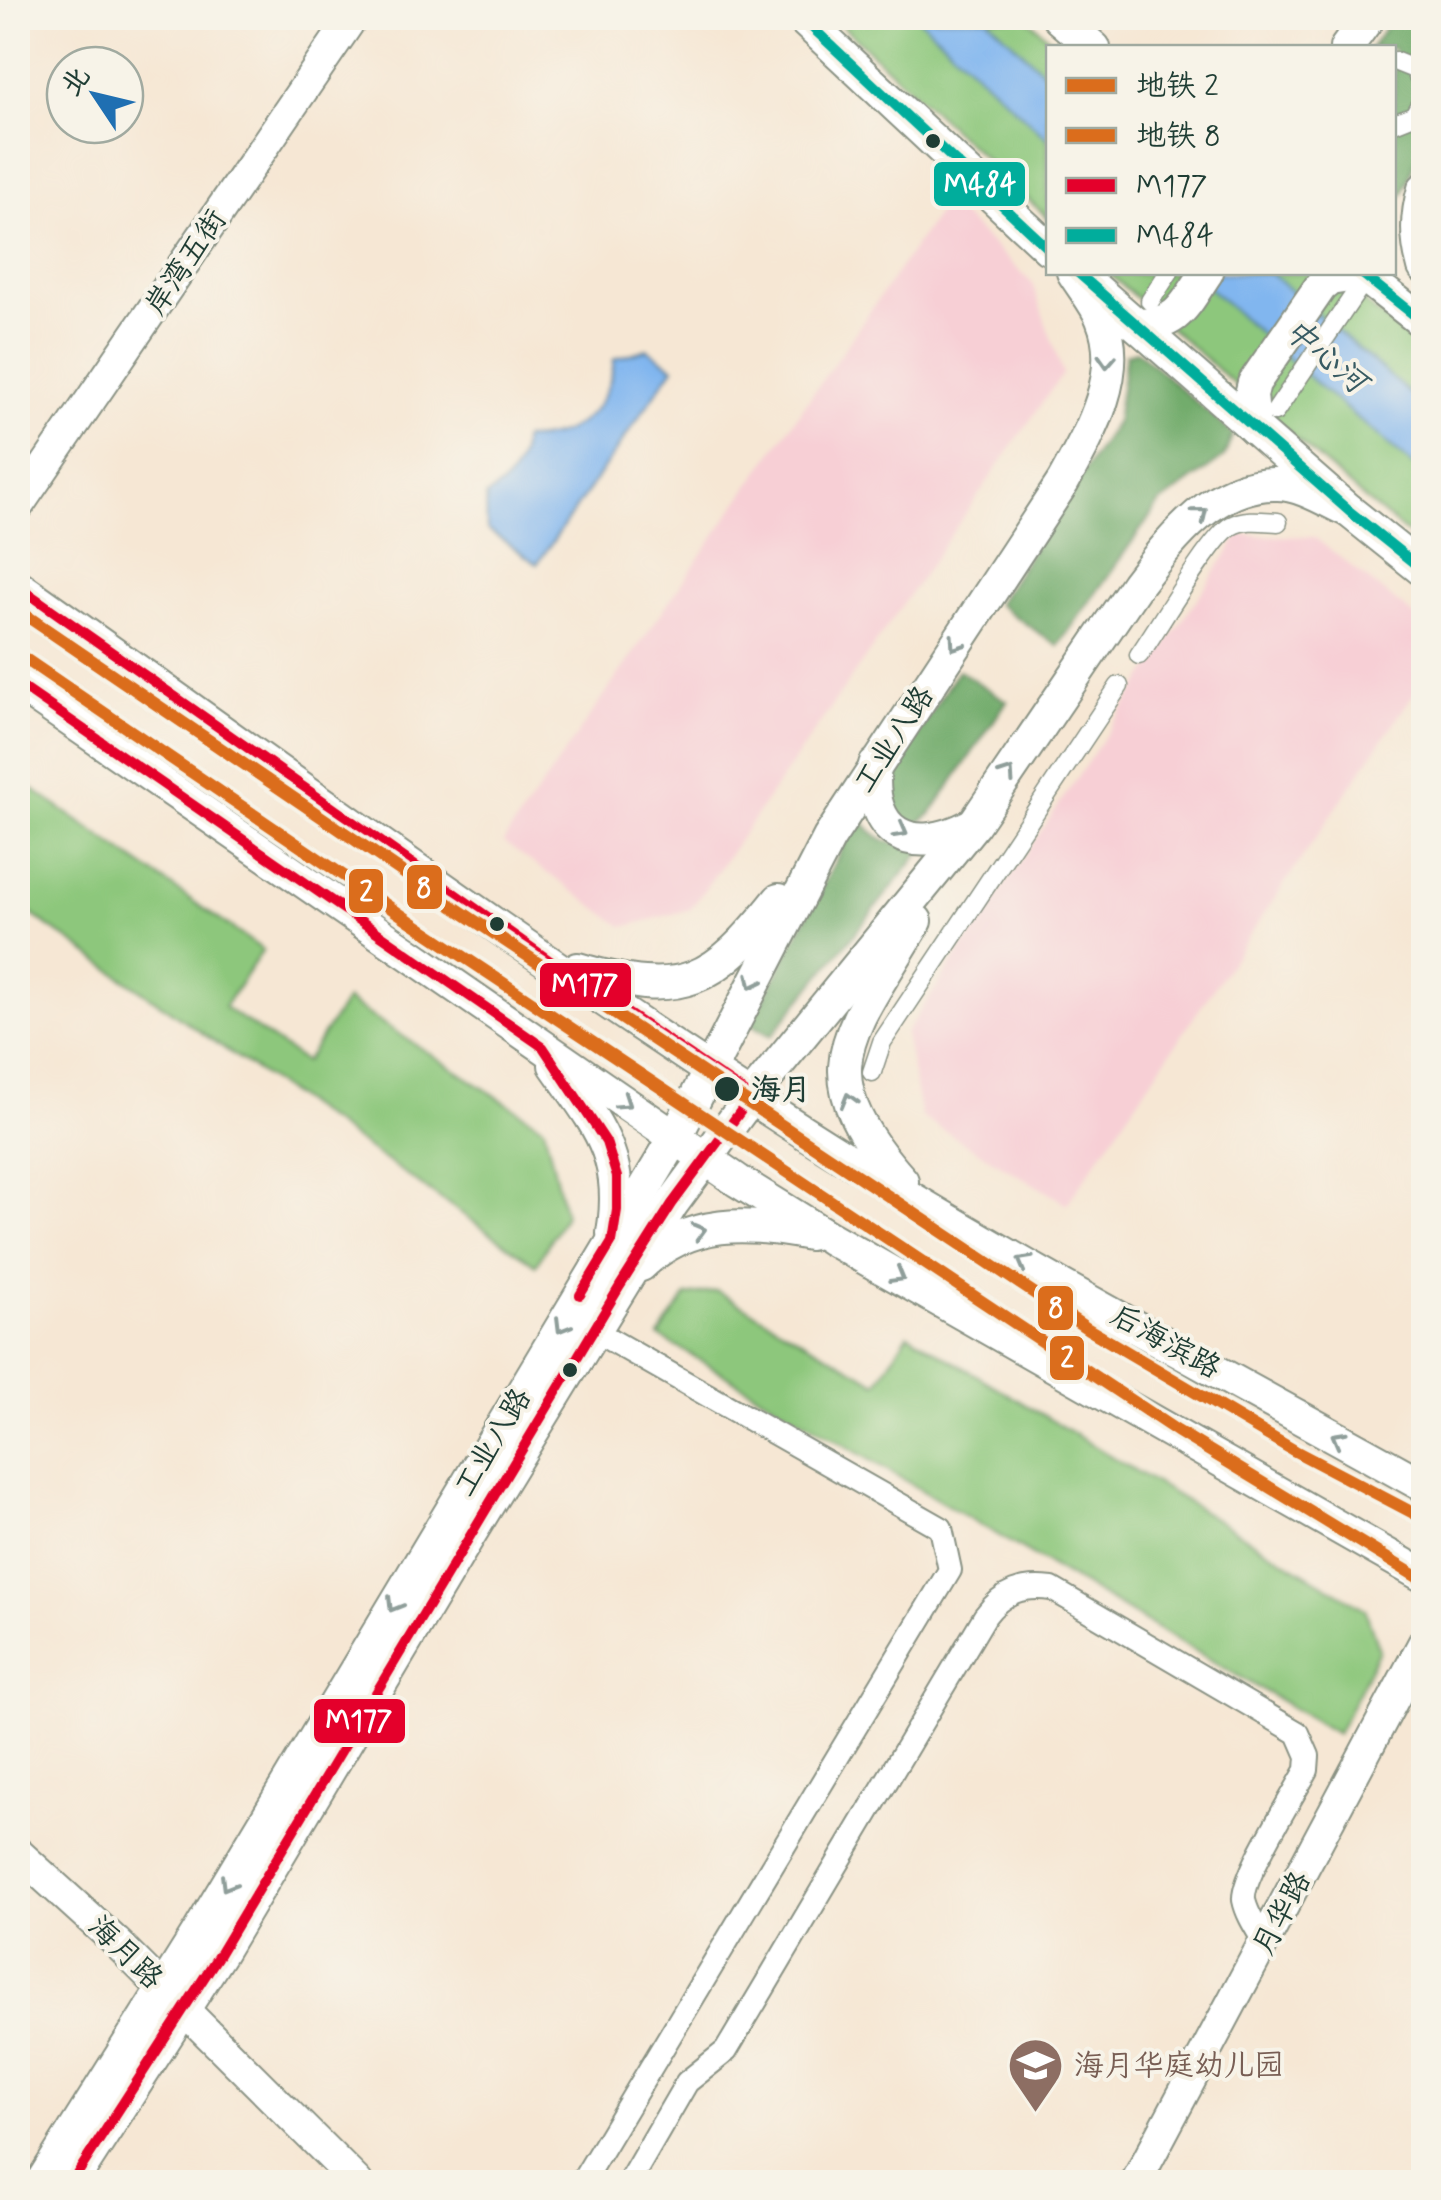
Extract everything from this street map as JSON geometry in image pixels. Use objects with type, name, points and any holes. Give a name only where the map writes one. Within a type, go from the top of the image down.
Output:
[{"type":"main road","points":[[802,18],[1046,246]]},
{"type":"main road","points":[[1059,18],[1090,45]]},
{"type":"main road","points":[[1348,45],[1368,18]]},
{"type":"main road","points":[[1424,189],[1416,216],[1418,249],[1424,267]]},
{"type":"main road","name":"工业八路","points":[[72,2182],[174,1998],[676,1138],[829,838],[1063,482],[1090,434],[1104,395],[1110,350],[1102,318],[1076,275]]},
{"type":"main road","points":[[1080,275],[1155,314],[1265,420],[1349,511],[1424,571]]},
{"type":"main road","points":[[1155,314],[1203,275]]},
{"type":"main road","points":[[1265,420],[1251,395],[1254,383],[1321,286],[1330,279],[1357,275]]},
{"type":"main road","points":[[1365,275],[1424,323]]},
{"type":"main road","name":"工业八路","points":[[42,2182],[174,1998],[672,1204],[751,1097],[974,824],[1166,546],[1222,497],[1278,484],[1349,511]]},
{"type":"main road","name":"后海滨路","points":[[18,586],[549,960],[751,1097],[925,1207],[1424,1486]]},
{"type":"main road","points":[[18,684],[543,1048],[830,1238],[1424,1576]]},
{"type":"main road","points":[[876,765],[872,788],[875,806],[884,822],[899,834],[916,840],[934,840],[974,824]]},
{"type":"main road","points":[[925,1207],[863,1133],[846,1096],[843,1076],[855,1027],[974,824]]},
{"type":"main road","points":[[549,960],[638,984],[687,982],[711,970],[748,939],[829,838]]},
{"type":"main road","points":[[543,1048],[590,1116],[614,1160],[618,1194],[612,1242]]},
{"type":"main road","points":[[620,1286],[668,1243],[708,1227],[770,1226],[830,1238]]},
{"type":"street","name":"岸湾五街","points":[[18,506],[352,18]]},
{"type":"street","points":[[1396,62],[1414,70],[1424,87]]},
{"type":"street","points":[[1396,122],[1414,115],[1424,97]]},
{"type":"street","points":[[1155,314],[1168,275]]},
{"type":"street","points":[[1265,420],[1363,275]]},
{"type":"street","points":[[1140,656],[1228,527],[1247,521],[1278,522]]},
{"type":"street","points":[[872,1072],[882,1042],[1119,686]]},
{"type":"street","points":[[582,2182],[950,1570],[941,1528],[593,1330]]},
{"type":"street","points":[[628,2182],[687,2082],[726,2051],[985,1616],[996,1602],[1021,1588],[1052,1589],[1298,1733],[1308,1756],[1307,1770],[1243,1894],[1247,1911],[1265,1943]]},
{"type":"street","name":"月华路","points":[[1136,2182],[1424,1642]]},
{"type":"street","name":"海月路","points":[[18,1854],[174,1998],[357,2182]]},
{"type":"shaded area","points":[[946,201],[1032,283],[1063,373],[691,909],[624,927],[503,842]]},
{"type":"shaded area","points":[[1240,535],[1314,537],[1423,623],[1423,680],[1067,1204],[921,1117],[905,1034]]},
{"type":"green space","points":[[834,18],[1027,18],[1057,45],[1046,45],[1046,216]]},
{"type":"green space","points":[[1392,18],[1423,18],[1423,140],[1403,194],[1396,198],[1396,45],[1373,45]]},
{"type":"green space","points":[[1110,275],[1330,275],[1423,350],[1423,546]]},
{"type":"green space","points":[[1137,351],[1233,434],[1224,457],[1159,504],[1058,646],[997,604],[1116,422],[1126,354]]},
{"type":"green space","points":[[958,670],[1007,701],[931,814],[917,824],[899,819],[882,789]]},
{"type":"green space","points":[[18,779],[263,950],[224,1007],[305,1062],[346,1000],[544,1127],[565,1215],[536,1265],[18,905]]},
{"type":"green space","points":[[859,816],[872,832],[887,841],[924,848],[771,1036],[751,1024]]},
{"type":"green space","points":[[717,1291],[877,1383],[908,1334],[1365,1609],[1379,1650],[1337,1734],[659,1336],[686,1296]]},
{"type":"water","points":[[918,18],[987,18],[1046,74],[1046,137]]},
{"type":"water","name":"中心河","points":[[1194,275],[1272,275],[1423,405],[1423,473]]},
{"type":"water","points":[[647,349],[674,367],[537,564],[487,529],[486,496],[513,473],[523,439],[558,434],[586,418],[605,393],[614,359]]},
{"type":"metro line","name":"8","points":[[18,610],[430,891],[1088,1329],[1295,1451],[1417,1515]]},
{"type":"metro line","name":"2","points":[[18,654],[410,921],[1177,1431],[1424,1581]]},
{"type":"transit line","name":"M484","points":[[802,18],[1046,246]]},
{"type":"transit line","name":"M484","points":[[1080,275],[1349,511],[1424,571]]},
{"type":"transit line","name":"M484","points":[[1364,275],[1424,323]]},
{"type":"transit line","name":"M177","points":[[18,586],[549,960],[751,1097],[672,1204],[620,1286],[220,1953],[72,2182]]},
{"type":"transit line","name":"M177","points":[[18,684],[543,1047],[606,1142],[617,1177],[612,1242],[580,1295]]},
{"type":"place","name":"海月","points":[[727,1089]]},
{"type":"place","name":"海月华庭幼儿园","points":[[1035,2114]]}]
